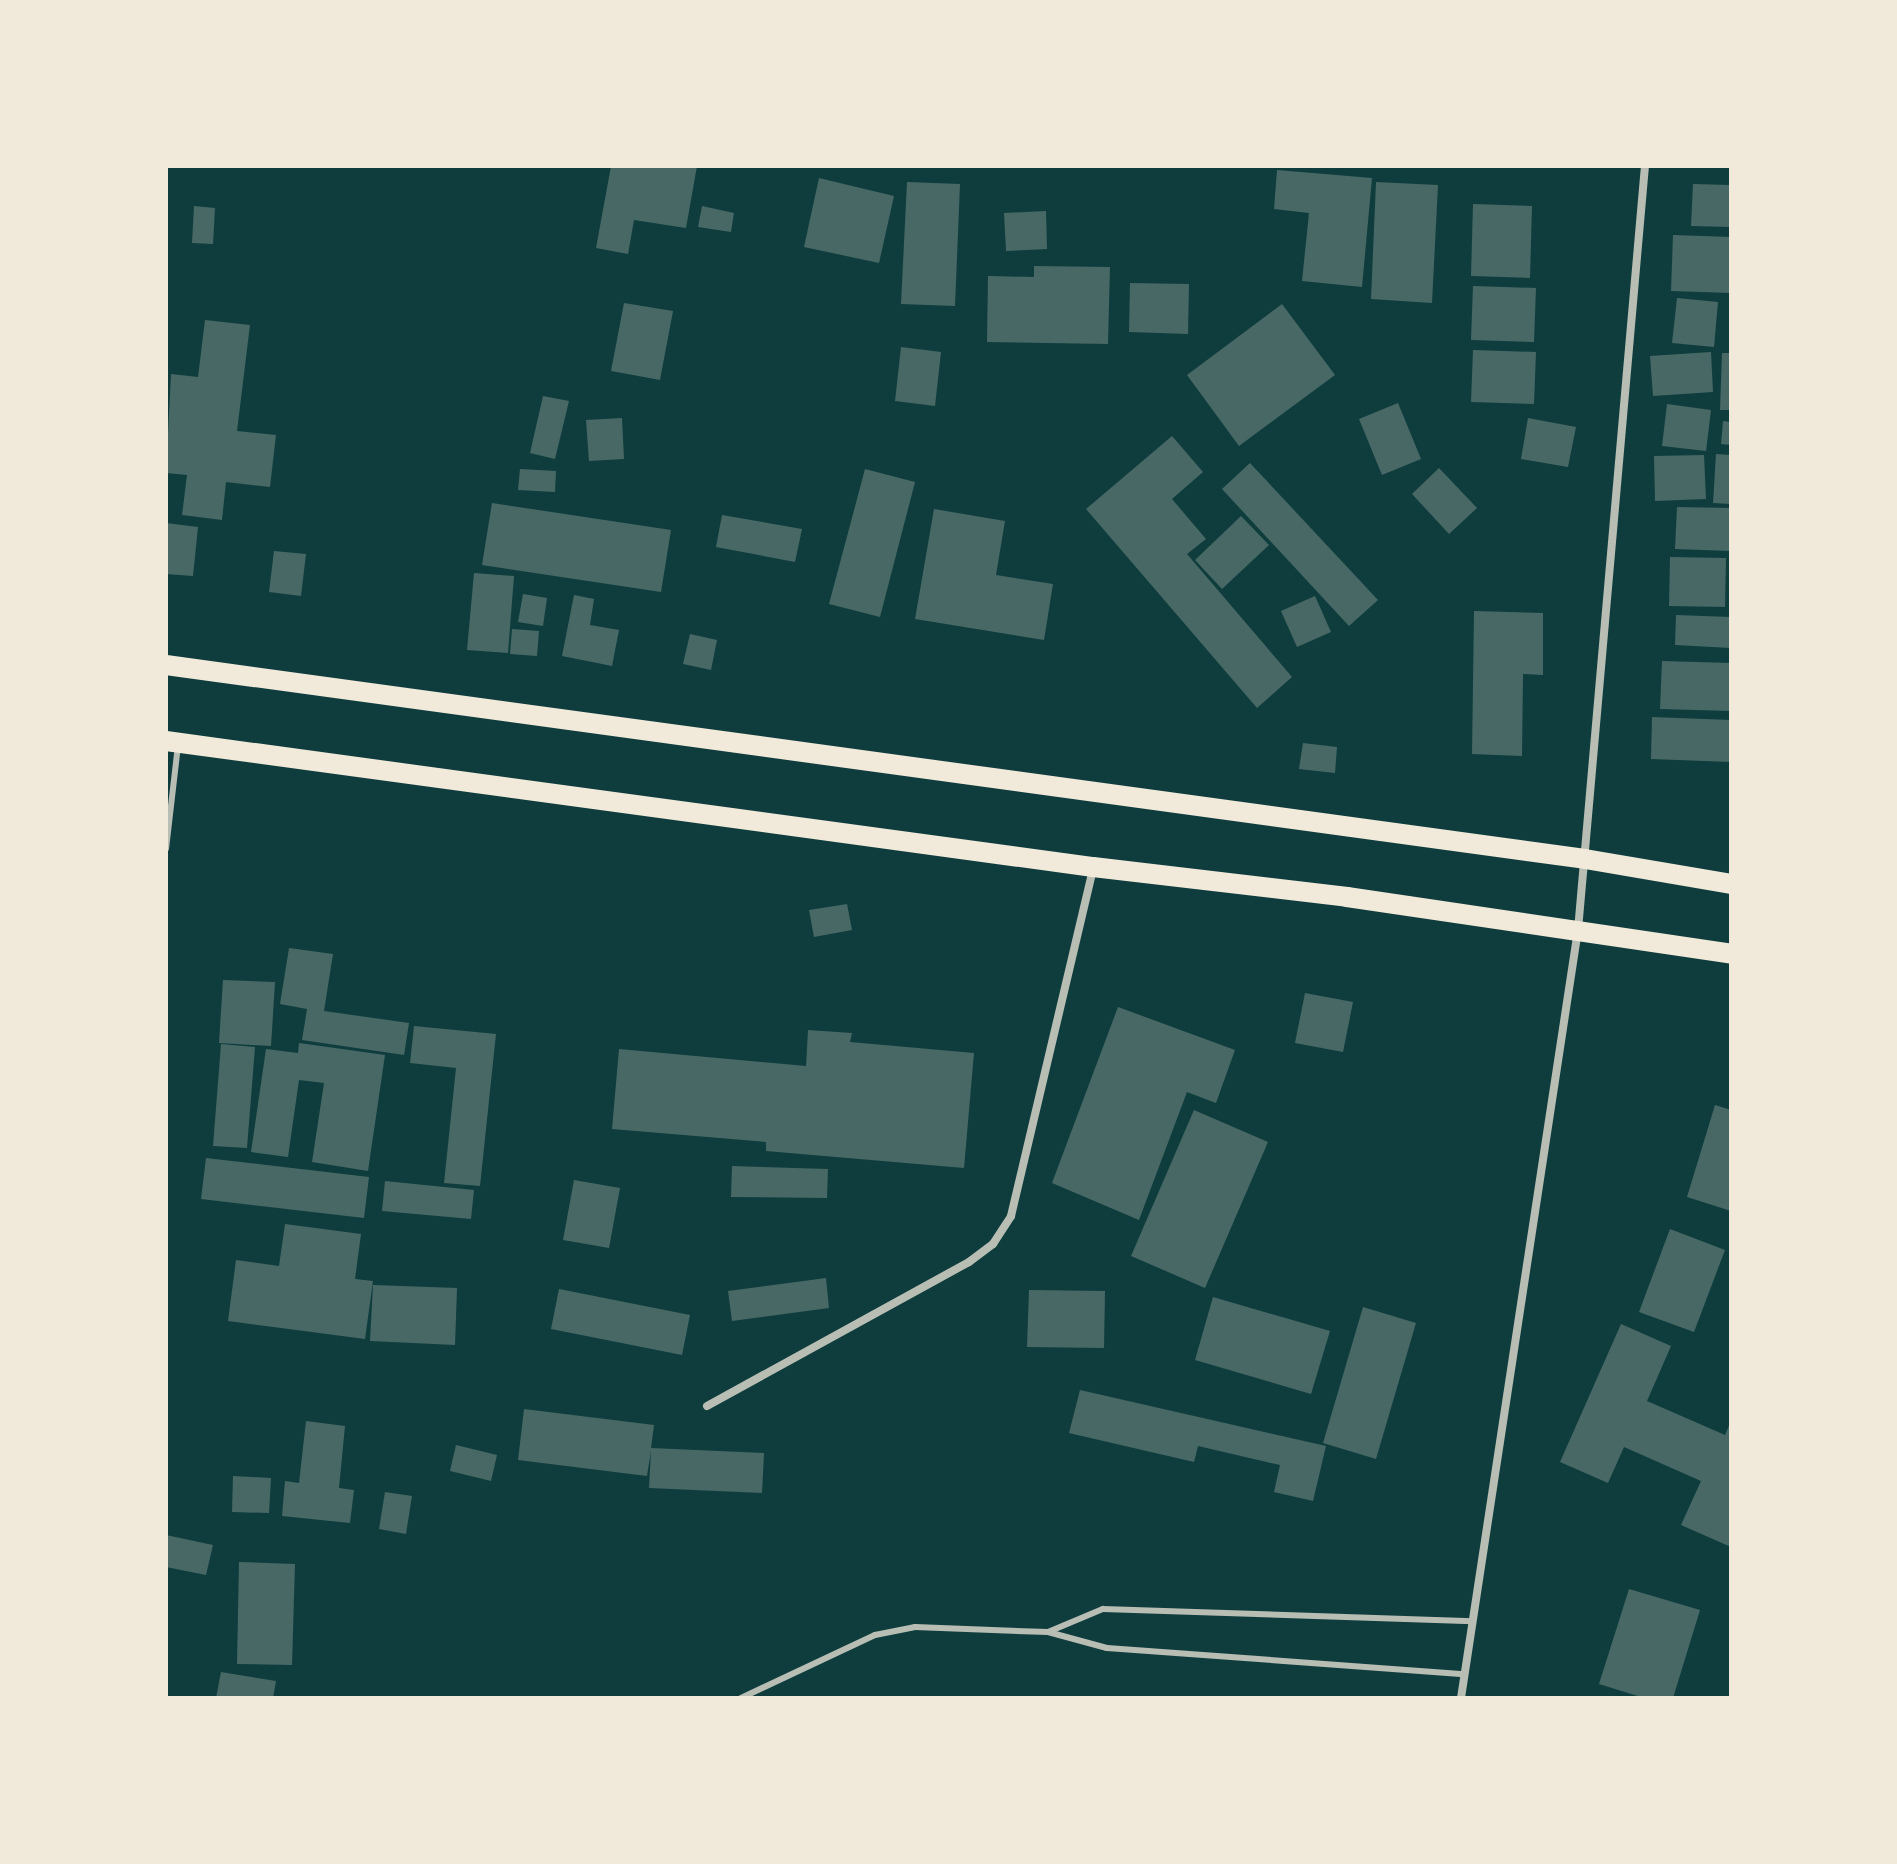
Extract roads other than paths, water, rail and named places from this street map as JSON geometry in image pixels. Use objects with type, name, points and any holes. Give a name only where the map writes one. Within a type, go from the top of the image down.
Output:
[{"type":"main road","points":[[166,665],[1585,859],[1731,884]]},
{"type":"main road","points":[[172,742],[1578,930],[1731,954]]},
{"type":"street","points":[[1461,1698],[1578,930],[1645,166]]},
{"type":"street","points":[[707,1406],[969,1262],[993,1244],[1011,1216],[1093,867]]},
{"type":"lane","points":[[166,849],[172,742]]},
{"type":"lane","points":[[1048,1632],[1103,1609],[1473,1621]]},
{"type":"lane","points":[[741,1698],[875,1635],[915,1627],[1048,1632],[1107,1648],[1464,1674]]}]
